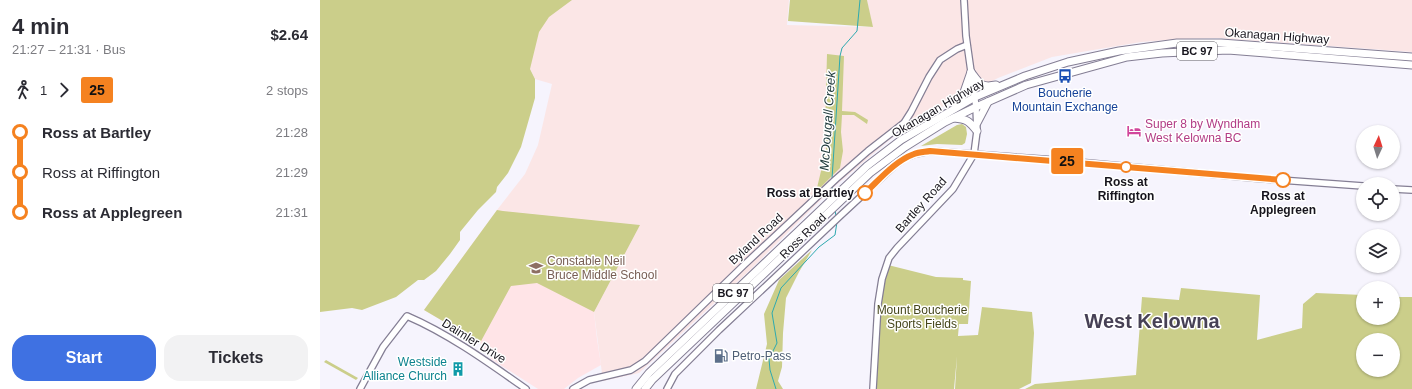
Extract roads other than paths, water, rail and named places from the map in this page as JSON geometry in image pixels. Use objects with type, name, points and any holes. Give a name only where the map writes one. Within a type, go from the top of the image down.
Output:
[{"type":"highway","name":"Okanagan Highway","points":[[645,389],[652,380],[834,202],[867,166],[901,140],[975,97],[1008,83],[1068,62],[1119,50],[1177,43],[1220,43],[1412,57]]},
{"type":"highway","name":"Okanagan Highway","points":[[636,389],[650,373],[834,202],[870,173],[905,148],[953,118],[1026,85],[1090,66],[1127,57],[1162,53],[1228,50],[1412,65]]},
{"type":"highway","points":[[971,72],[983,86],[988,87],[1008,83]]},
{"type":"highway","points":[[953,109],[962,98],[971,72]]},
{"type":"highway","points":[[977,123],[989,102]]},
{"type":"highway","points":[[953,118],[964,119],[970,122],[977,131]]},
{"type":"street","name":"Bartley Road","points":[[873,389],[878,304],[882,279],[889,258],[953,189],[974,154],[977,131],[976,107],[967,45],[964,0]]},
{"type":"street","name":"Byland Road","points":[[573,389],[589,380],[631,370],[645,361],[744,265],[831,184],[868,151],[904,123],[940,60],[957,49],[967,45]]},
{"type":"street","name":"Ross Road","points":[[667,389],[675,374],[835,220],[894,166],[905,158],[915,154],[930,151],[974,154],[1356,185]]},
{"type":"street","points":[[1400,189],[1412,190]]},
{"type":"street","name":"Daimler Drive","points":[[360,389],[383,347],[407,316],[426,324],[483,358],[526,389]]},
{"type":"waterway","name":"McDougall Creek","points":[[832,179],[840,56],[842,48],[857,31],[860,0]]},
{"type":"waterway","name":"McDougall Creek","points":[[832,186],[833,195]]},
{"type":"waterway","name":"McDougall Creek","points":[[835,210],[836,216]]},
{"type":"waterway","name":"McDougall Creek","points":[[776,389],[770,370],[769,359],[777,343],[772,313],[781,288],[819,247],[835,235],[837,222]]},
{"type":"place","name":"Boucherie Mountain Exchange","points":[[1065,76]]},
{"type":"place","name":"Super 8 by Wyndham West Kelowna BC","points":[[1134,131]]},
{"type":"place","name":"Ross at Riffington","points":[[1126,167]]},
{"type":"place","name":"Ross at Applegreen","points":[[1283,180]]},
{"type":"place","name":"Ross at Bartley","points":[[865,193]]},
{"type":"place","name":"Constable Neil Bruce Middle School","points":[[536,268]]},
{"type":"place","name":"Petro-Pass","points":[[721,356]]},
{"type":"place","name":"Westside Alliance Church","points":[[458,369]]},
{"type":"district","name":"West Kelowna","points":[[1152,321]]},
{"type":"park label","name":"Mount Boucherie Sports Fields","points":[[922,317]]}]
